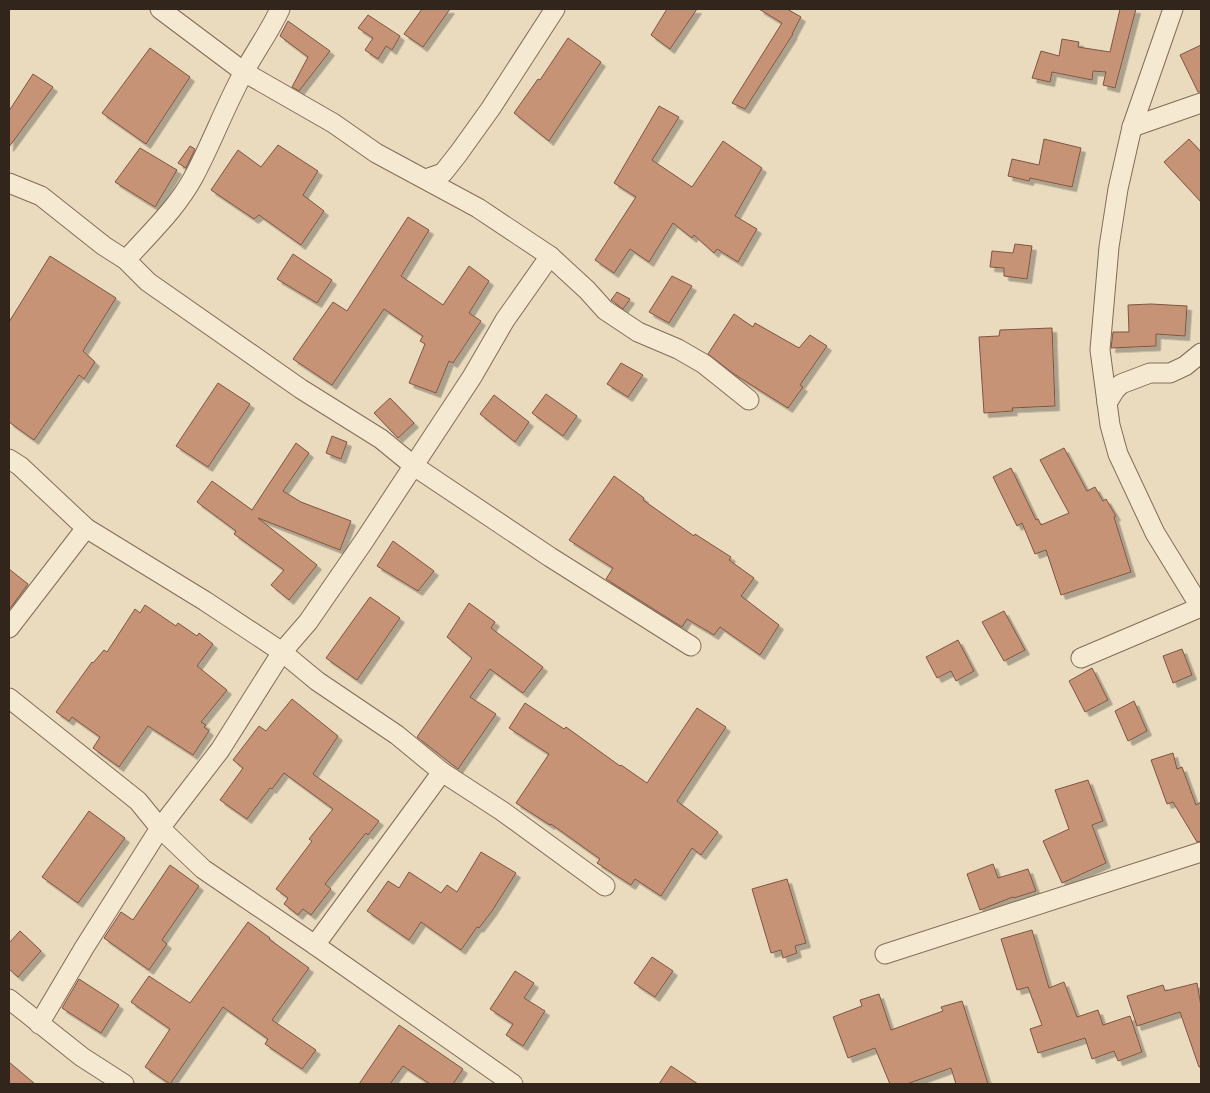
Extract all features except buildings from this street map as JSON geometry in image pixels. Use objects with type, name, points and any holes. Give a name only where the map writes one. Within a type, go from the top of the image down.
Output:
[{"type":"street","points":[[160,9],[244,72],[333,123],[376,153],[478,208],[550,256],[587,290],[605,310],[638,332],[678,349],[704,364],[749,400]]},
{"type":"street","points":[[126,260],[147,236],[158,227],[192,179],[244,72],[272,27],[280,9]]},
{"type":"street","points":[[426,179],[443,173],[458,154],[491,108],[555,9]]},
{"type":"street","points":[[1081,658],[1201,608],[1155,533],[1118,454],[1106,403],[1100,350],[1109,247],[1118,189],[1132,127],[1173,9]]},
{"type":"street","points":[[1132,127],[1201,103]]},
{"type":"street","points":[[9,183],[41,196],[104,246],[126,260],[148,282],[301,389],[381,439],[414,466],[550,557],[691,646]]},
{"type":"street","points":[[39,1024],[84,948],[160,828],[220,750],[282,652],[308,622],[414,466],[472,377],[505,320],[550,256]]},
{"type":"street","points":[[1106,403],[1122,384],[1150,373],[1170,372],[1185,366],[1201,353]]},
{"type":"street","points":[[9,459],[20,466],[86,528],[282,652],[317,681],[396,735],[442,772],[502,811],[605,886]]},
{"type":"street","points":[[9,628],[86,528]]},
{"type":"street","points":[[9,698],[138,802],[160,828],[203,869],[513,1084]]},
{"type":"street","points":[[315,945],[442,772]]},
{"type":"street","points":[[885,954],[1201,852]]},
{"type":"street","points":[[9,999],[82,1057],[121,1083]]}]
